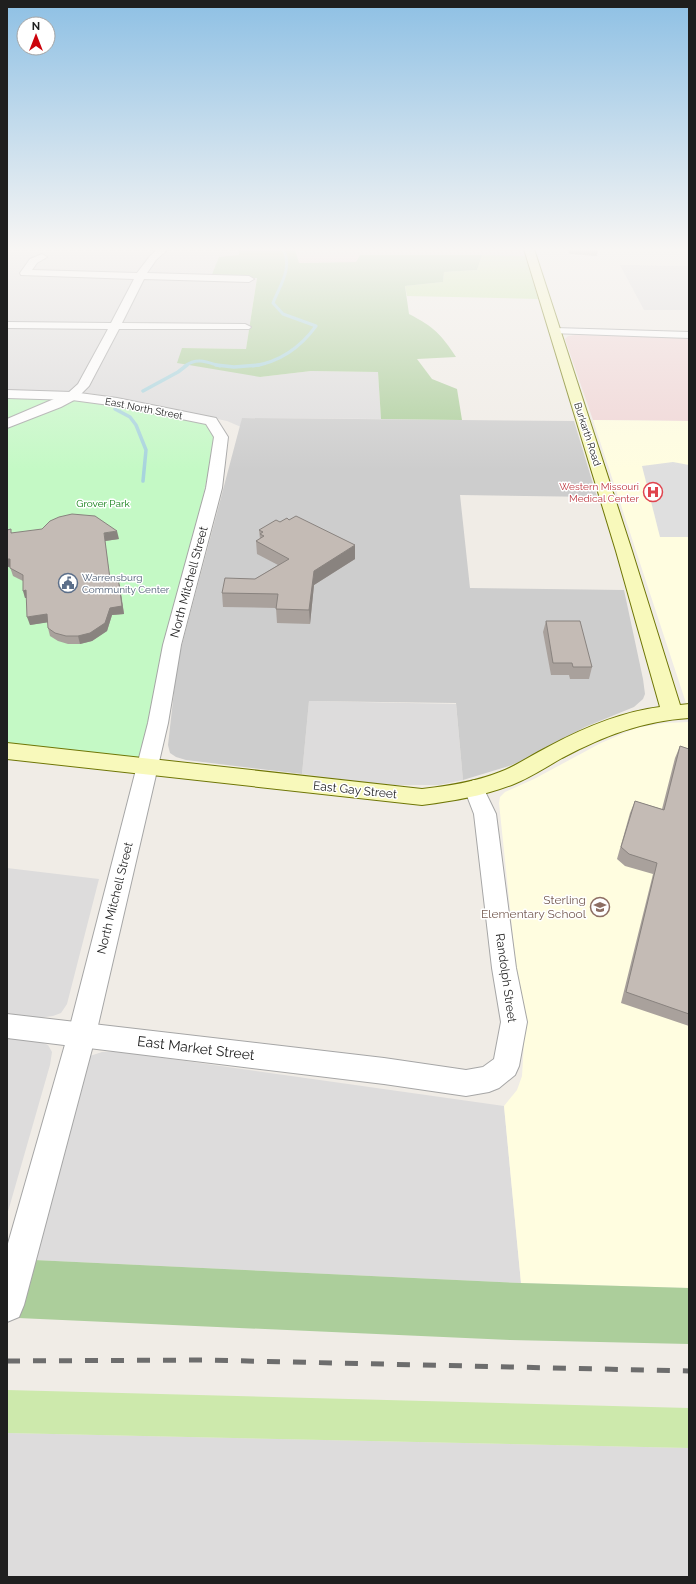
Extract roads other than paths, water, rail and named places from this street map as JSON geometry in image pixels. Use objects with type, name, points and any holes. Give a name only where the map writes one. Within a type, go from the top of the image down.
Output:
[{"type":"main road","name":"Burkarth Road","points":[[552,323],[622,544],[680,712]]},
{"type":"main road","name":"East Gay Street","points":[[7,751],[422,797],[449,794],[506,778],[562,748],[607,728],[639,717],[680,712]]},
{"type":"street","points":[[7,424],[72,396],[83,386],[117,323]]},
{"type":"street","points":[[7,325],[245,327]]},
{"type":"street","points":[[555,331],[689,335]]},
{"type":"street","name":"East North Street","points":[[7,394],[72,396],[117,402],[211,421],[221,437],[214,488]]},
{"type":"street","name":"North Mitchell Street","points":[[7,1305],[82,1034],[158,723],[172,645],[214,488]]},
{"type":"street","name":"Randolph Street","points":[[384,1071],[466,1084],[489,1079],[506,1066],[514,1022],[504,968],[485,814],[474,788]]},
{"type":"street","name":"East Market Street","points":[[7,1026],[384,1071]]},
{"type":"waterway","points":[[257,365],[272,361],[289,353],[303,341],[316,326],[308,323]]},
{"type":"waterway","points":[[185,366],[189,363],[198,361],[217,365]]},
{"type":"waterway","points":[[143,391],[178,372],[187,365]]},
{"type":"waterway","points":[[217,365],[234,367],[257,365]]},
{"type":"waterway","points":[[253,366],[257,365]]},
{"type":"waterway","points":[[115,409],[130,417],[136,425],[146,450],[143,481]]},
{"type":"railway","points":[[7,1361],[203,1360],[689,1371]]},
{"type":"place","name":"Western Missouri Medical Center","points":[[653,492]]},
{"type":"place","name":"Warrensburg Community Center","points":[[68,583]]},
{"type":"place","name":"Sterling Elementary School","points":[[600,907]]},
{"type":"park label","name":"Grover Park","points":[[103,503]]}]
